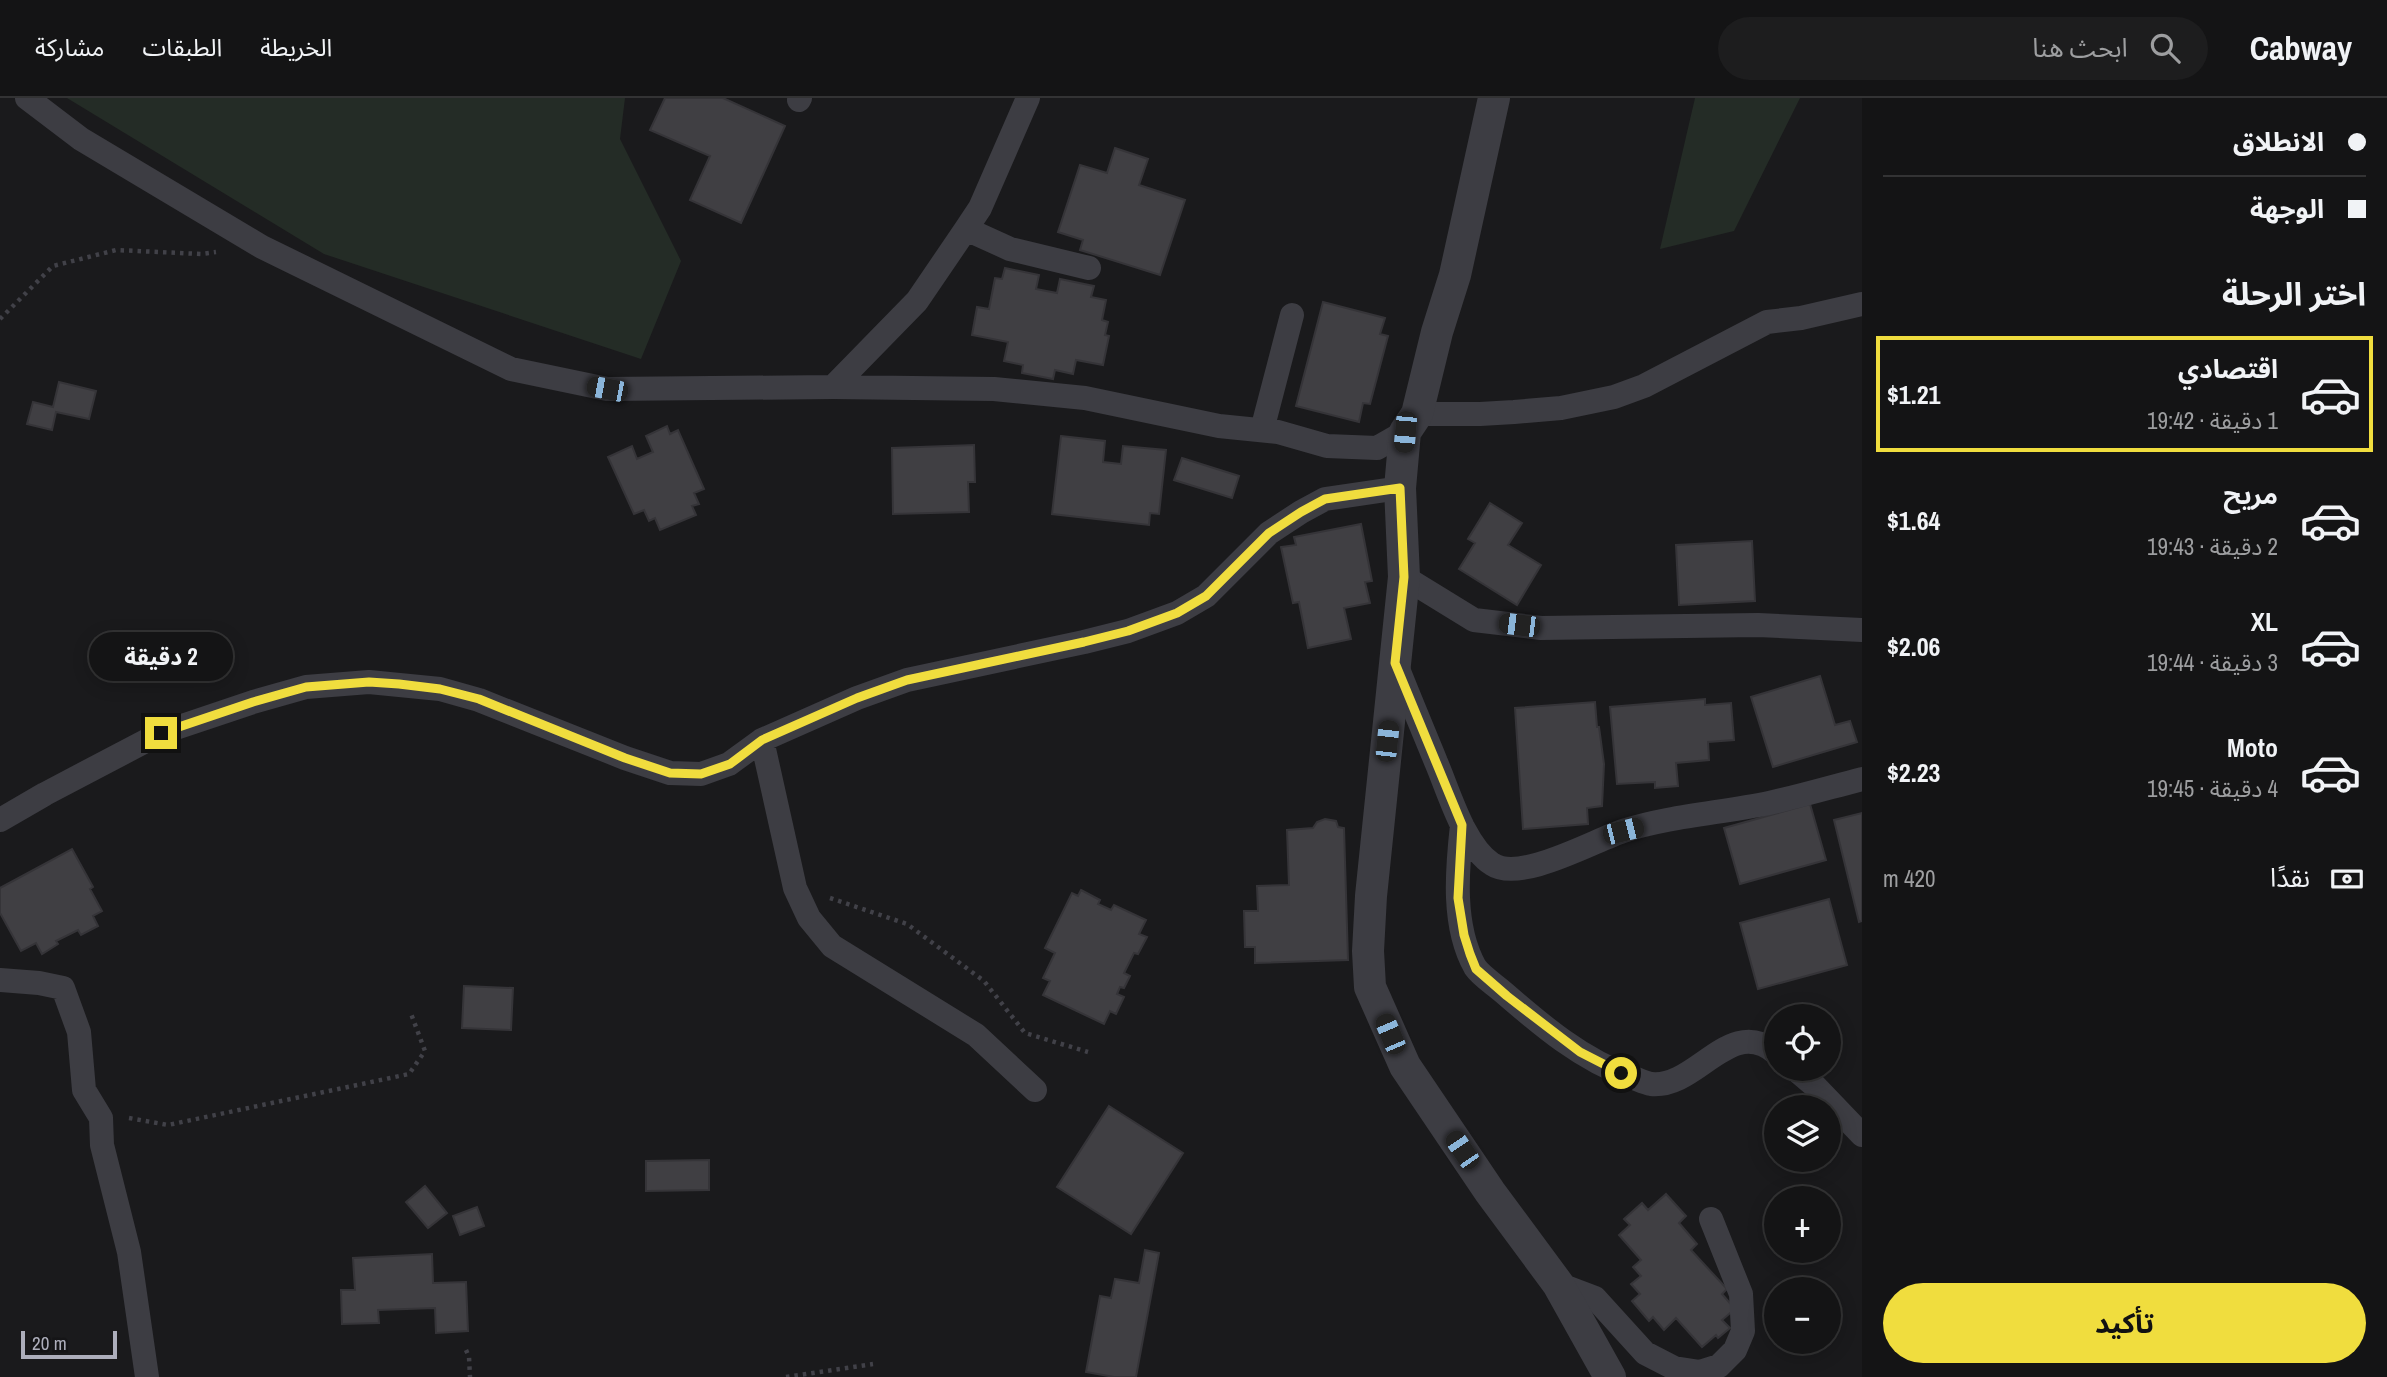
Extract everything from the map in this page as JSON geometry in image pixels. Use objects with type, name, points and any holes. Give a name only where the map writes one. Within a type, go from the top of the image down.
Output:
[{"type":"street","points":[[27,98],[80,139],[262,247],[511,369],[607,389],[994,389],[1085,398],[1219,426],[1278,432],[1326,446],[1377,448],[1411,423],[1560,408],[1614,397],[1644,386],[1767,322],[1801,318],[1862,304]]},
{"type":"street","points":[[833,387],[917,302],[980,208],[1028,98]]},
{"type":"street","points":[[1494,98],[1455,275],[1411,423],[1400,488],[1404,577],[1371,896],[1368,951],[1370,987],[1405,1066],[1490,1192],[1558,1284],[1610,1377]]},
{"type":"street","points":[[966,229],[1010,248],[1089,268]]},
{"type":"street","points":[[1262,430],[1292,314]]},
{"type":"street","points":[[0,820],[161,733],[306,687],[369,682],[440,689],[479,699],[625,758],[670,773],[701,774],[730,764],[762,740],[857,698],[907,680],[1084,642],[1168,617],[1206,596],[1269,533],[1301,512],[1325,499],[1400,488]]},
{"type":"street","points":[[1404,577],[1474,620],[1541,628],[1758,625],[1862,630]]},
{"type":"street","points":[[1395,663],[1462,825],[1480,854],[1493,866],[1522,868],[1623,831],[1678,818],[1769,803],[1862,779]]},
{"type":"street","points":[[762,740],[795,888],[809,918],[832,947],[976,1035],[1035,1090]]},
{"type":"street","points":[[1462,825],[1458,898],[1464,935],[1476,969],[1580,1052],[1621,1073],[1652,1084],[1686,1075],[1732,1045],[1748,1042],[1764,1047]]},
{"type":"street","points":[[0,980],[63,988],[79,1032],[85,1090],[101,1118],[102,1144],[128,1252],[147,1377]]},
{"type":"street","points":[[1809,1081],[1862,1135]]},
{"type":"street","points":[[1558,1284],[1595,1298],[1645,1353],[1674,1368],[1700,1372],[1719,1366],[1735,1350],[1743,1331],[1741,1294],[1712,1219]]},
{"type":"path","points":[[0,319],[53,266],[116,250],[201,254],[262,247]]},
{"type":"path","points":[[795,888],[907,924],[984,981],[1025,1033],[1088,1052]]},
{"type":"path","points":[[101,1118],[123,1117],[168,1125],[409,1074],[425,1051],[410,1011]]},
{"type":"path","points":[[466,1350],[470,1377]]},
{"type":"path","points":[[786,1377],[873,1364]]},
{"type":"shaded area","points":[[67,98],[625,98],[620,139],[681,261],[641,359],[324,254]]},
{"type":"shaded area","points":[[1695,98],[1800,98],[1734,231],[1660,249]]},
{"type":"building","points":[[665,98],[723,98],[785,126],[741,223],[690,200],[710,156],[650,130]]},
{"type":"building","points":[[1115,148],[1148,159],[1139,185],[1185,200],[1160,275],[1080,250],[1083,240],[1058,232],[1080,165],[1107,173]]},
{"type":"building","points":[[1005,268],[1039,275],[1036,289],[1057,293],[1060,279],[1094,286],[1091,297],[1106,300],[1102,320],[1108,322],[1105,335],[1109,336],[1103,365],[1076,360],[1073,374],[1055,370],[1053,379],[1022,373],[1023,365],[1004,361],[1008,342],[972,335],[977,307],[989,309],[995,278],[1002,279]]},
{"type":"building","points":[[1323,302],[1385,318],[1380,334],[1388,336],[1370,404],[1363,403],[1359,422],[1296,406]]},
{"type":"building","points":[[59,382],[96,391],[89,419],[56,412],[52,430],[27,424],[33,402],[53,407]]},
{"type":"building","points":[[667,426],[670,434],[678,430],[704,489],[694,493],[699,504],[692,506],[696,515],[660,530],[655,518],[649,521],[644,510],[634,514],[608,457],[632,446],[637,459],[653,452],[646,436]]},
{"type":"building","points":[[1061,436],[1105,441],[1103,462],[1121,464],[1123,446],[1166,450],[1159,514],[1150,513],[1149,525],[1052,514]]},
{"type":"building","points":[[974,445],[975,482],[968,482],[969,512],[893,514],[892,448]]},
{"type":"building","points":[[1182,458],[1239,476],[1232,498],[1174,480]]},
{"type":"building","points":[[1490,503],[1522,523],[1508,545],[1541,565],[1517,605],[1459,569],[1475,543],[1468,539]]},
{"type":"building","points":[[1361,524],[1372,581],[1365,582],[1370,603],[1344,608],[1351,639],[1308,648],[1299,602],[1293,603],[1281,547],[1296,545],[1294,537]]},
{"type":"building","points":[[1752,541],[1755,601],[1679,605],[1676,545]]},
{"type":"building","points":[[1820,676],[1835,725],[1850,721],[1857,742],[1773,767],[1751,697]]},
{"type":"building","points":[[1705,699],[1705,705],[1731,703],[1734,740],[1708,742],[1709,760],[1676,763],[1678,786],[1655,788],[1655,782],[1617,784],[1610,707]]},
{"type":"building","points":[[1595,702],[1604,764],[1602,806],[1587,808],[1588,824],[1523,829],[1515,708]]},
{"type":"building","points":[[1810,804],[1826,860],[1740,884],[1724,828]]},
{"type":"building","points":[[1862,813],[1862,921],[1859,922],[1834,820]]},
{"type":"building","points":[[1325,819],[1336,821],[1338,827],[1344,828],[1348,960],[1255,963],[1255,947],[1245,947],[1244,911],[1258,911],[1257,886],[1289,885],[1287,830],[1313,828],[1317,822]]},
{"type":"building","points":[[72,849],[93,887],[90,889],[102,911],[93,916],[98,926],[81,935],[78,930],[56,941],[58,944],[42,954],[36,943],[21,951],[0,913],[0,888]]},
{"type":"building","points":[[1081,890],[1100,900],[1098,904],[1111,910],[1114,905],[1146,920],[1139,934],[1147,937],[1138,954],[1134,953],[1124,973],[1130,976],[1124,988],[1120,987],[1117,994],[1124,997],[1116,1014],[1110,1011],[1104,1024],[1043,995],[1050,981],[1043,978],[1055,953],[1045,948],[1072,893],[1078,896]]},
{"type":"building","points":[[1829,899],[1847,965],[1758,989],[1740,923]]},
{"type":"building","points":[[464,986],[513,988],[511,1030],[462,1028]]},
{"type":"building","points":[[1109,1106],[1183,1153],[1131,1234],[1057,1187]]},
{"type":"building","points":[[709,1160],[709,1190],[646,1191],[646,1161]]},
{"type":"building","points":[[425,1186],[447,1213],[428,1228],[406,1202]]},
{"type":"building","points":[[1666,1194],[1686,1216],[1679,1223],[1697,1244],[1691,1250],[1727,1289],[1722,1294],[1735,1309],[1722,1320],[1730,1328],[1702,1347],[1676,1318],[1664,1330],[1653,1317],[1649,1321],[1632,1301],[1640,1294],[1631,1284],[1641,1276],[1633,1267],[1641,1260],[1619,1235],[1630,1225],[1624,1219],[1642,1203],[1648,1210]]},
{"type":"building","points":[[477,1207],[484,1226],[460,1235],[453,1216]]},
{"type":"building","points":[[1145,1250],[1159,1253],[1136,1377],[1114,1377],[1086,1372],[1100,1296],[1111,1298],[1115,1279],[1139,1283]]},
{"type":"building","points":[[432,1254],[433,1283],[466,1282],[468,1331],[436,1333],[435,1308],[378,1310],[379,1323],[342,1324],[341,1290],[355,1290],[353,1258]]},
{"type":"route","points":[[161,733],[306,687],[369,682],[399,684],[440,689],[479,699],[625,758],[670,773],[701,774],[730,764],[762,740],[857,698],[907,680],[1084,642],[1128,631],[1177,613],[1206,596],[1269,533],[1301,512],[1325,499],[1400,488],[1404,577],[1395,663],[1462,825],[1458,898],[1470,954],[1476,969],[1507,996],[1580,1052],[1621,1073]]}]
